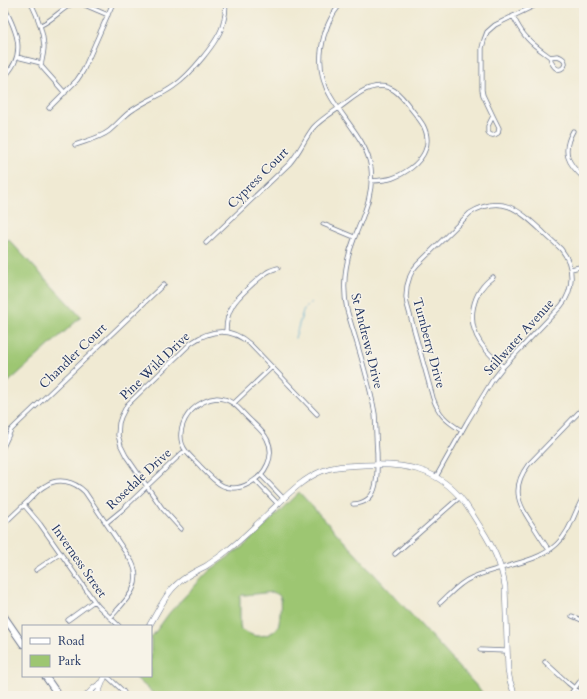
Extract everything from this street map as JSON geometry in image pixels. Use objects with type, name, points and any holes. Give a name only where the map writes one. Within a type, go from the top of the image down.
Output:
[{"type":"main road","points":[[3,615],[22,643]]},
{"type":"main road","points":[[46,677],[59,696]]},
{"type":"street","points":[[31,3],[40,25],[44,47],[41,66],[65,93]]},
{"type":"street","points":[[40,25],[47,22],[74,3]]},
{"type":"street","points":[[80,3],[108,15]]},
{"type":"street","points":[[49,108],[77,80],[83,71],[113,3]]},
{"type":"street","points":[[75,145],[99,137],[109,131],[129,112],[167,91],[184,78],[218,36],[224,24],[226,3]]},
{"type":"street","name":"St Andrews Drive","points":[[341,3],[331,16],[322,43],[322,69],[326,86],[331,98],[363,145],[371,169],[371,192],[354,237],[347,262],[344,275],[344,291],[347,310],[373,403],[376,429],[377,465],[374,491],[366,501],[353,504]]},
{"type":"street","points":[[493,116],[488,128],[489,134],[493,136],[498,133],[499,128],[482,90],[482,47],[485,37],[495,24],[540,3]]},
{"type":"street","points":[[3,5],[11,20],[17,37],[18,49],[13,67],[3,78]]},
{"type":"street","points":[[513,16],[521,31],[534,45],[550,57],[552,64],[556,69],[562,68],[565,64],[565,60],[561,57],[550,57]]},
{"type":"street","points":[[17,57],[41,63]]},
{"type":"street","name":"Cypress Court","points":[[206,243],[289,164],[314,127],[322,120],[364,90],[375,86],[386,87],[396,91],[403,97],[422,124],[427,141],[423,155],[402,174],[393,179],[371,181]]},
{"type":"street","points":[[573,131],[567,146],[568,155],[572,166],[584,178]]},
{"type":"street","name":"Turnberry Drive","points":[[462,431],[443,417],[437,409],[433,398],[407,304],[407,286],[413,270],[470,213],[483,206],[493,204],[509,206],[524,215],[561,249],[571,269]]},
{"type":"street","points":[[323,224],[354,237]]},
{"type":"street","points":[[571,269],[584,266]]},
{"type":"street","points":[[278,268],[265,273],[236,300],[229,315],[226,332],[238,336],[247,342],[317,414]]},
{"type":"street","name":"Stillwater Avenue","points":[[436,477],[489,384],[567,298],[571,285],[571,269]]},
{"type":"street","points":[[493,277],[485,284],[476,297],[473,307],[472,320],[479,341],[492,357],[503,367]]},
{"type":"street","name":"Chandler Court","points":[[3,447],[11,430],[164,284]]},
{"type":"street","name":"Pine Wild Drive","points":[[181,528],[162,508],[126,456],[121,446],[118,430],[123,410],[132,399],[191,343],[213,332],[226,332]]},
{"type":"street","points":[[234,403],[272,367]]},
{"type":"street","points":[[216,398],[234,403],[263,434],[268,443],[270,454],[267,466],[261,475],[255,480],[245,486],[229,488],[221,485],[211,478],[186,451],[181,432],[187,415],[196,406],[207,399],[216,398]]},
{"type":"street","points":[[549,550],[525,516],[518,497],[519,481],[528,465],[584,407]]},
{"type":"street","name":"Rosedale Drive","points":[[106,523],[186,451]]},
{"type":"street","points":[[150,625],[167,595],[179,582],[229,550],[298,484],[307,478],[339,466],[395,465],[410,467],[436,477],[460,497],[472,514],[499,560],[504,575],[506,591],[506,651],[508,671],[515,696]]},
{"type":"street","points":[[261,475],[283,498]]},
{"type":"street","points":[[255,480],[278,504]]},
{"type":"street","points":[[7,521],[48,484],[58,481],[68,482],[76,485],[85,492],[135,568],[135,585],[132,593],[110,618]]},
{"type":"street","points":[[440,603],[450,593],[473,577],[529,560],[549,550],[562,540],[584,496]]},
{"type":"street","points":[[395,554],[460,497]]},
{"type":"street","name":"Inverness Street","points":[[24,505],[40,524],[94,601],[119,625]]},
{"type":"street","points":[[36,570],[61,553]]},
{"type":"street","points":[[68,620],[94,601]]},
{"type":"street","points":[[572,616],[584,621]]},
{"type":"street","points":[[480,650],[506,651]]},
{"type":"street","points":[[545,662],[584,696]]},
{"type":"street","points":[[569,696],[584,676]]},
{"type":"street","points":[[94,696],[99,691],[105,677]]},
{"type":"street","points":[[107,677],[123,691],[126,696]]},
{"type":"street","points":[[86,696],[102,682]]},
{"type":"green space","points":[[8,239],[81,317],[3,387],[3,244]]},
{"type":"green space","points":[[299,492],[482,692],[478,696],[156,696],[135,677],[152,677],[152,637],[170,612],[209,571],[245,545]],"holes":[[[273,592],[280,599],[280,613],[278,627],[274,631],[270,634],[258,636],[241,630],[240,597],[242,595]]]},
{"type":"waterway","points":[[295,338],[303,311],[311,302]]}]
